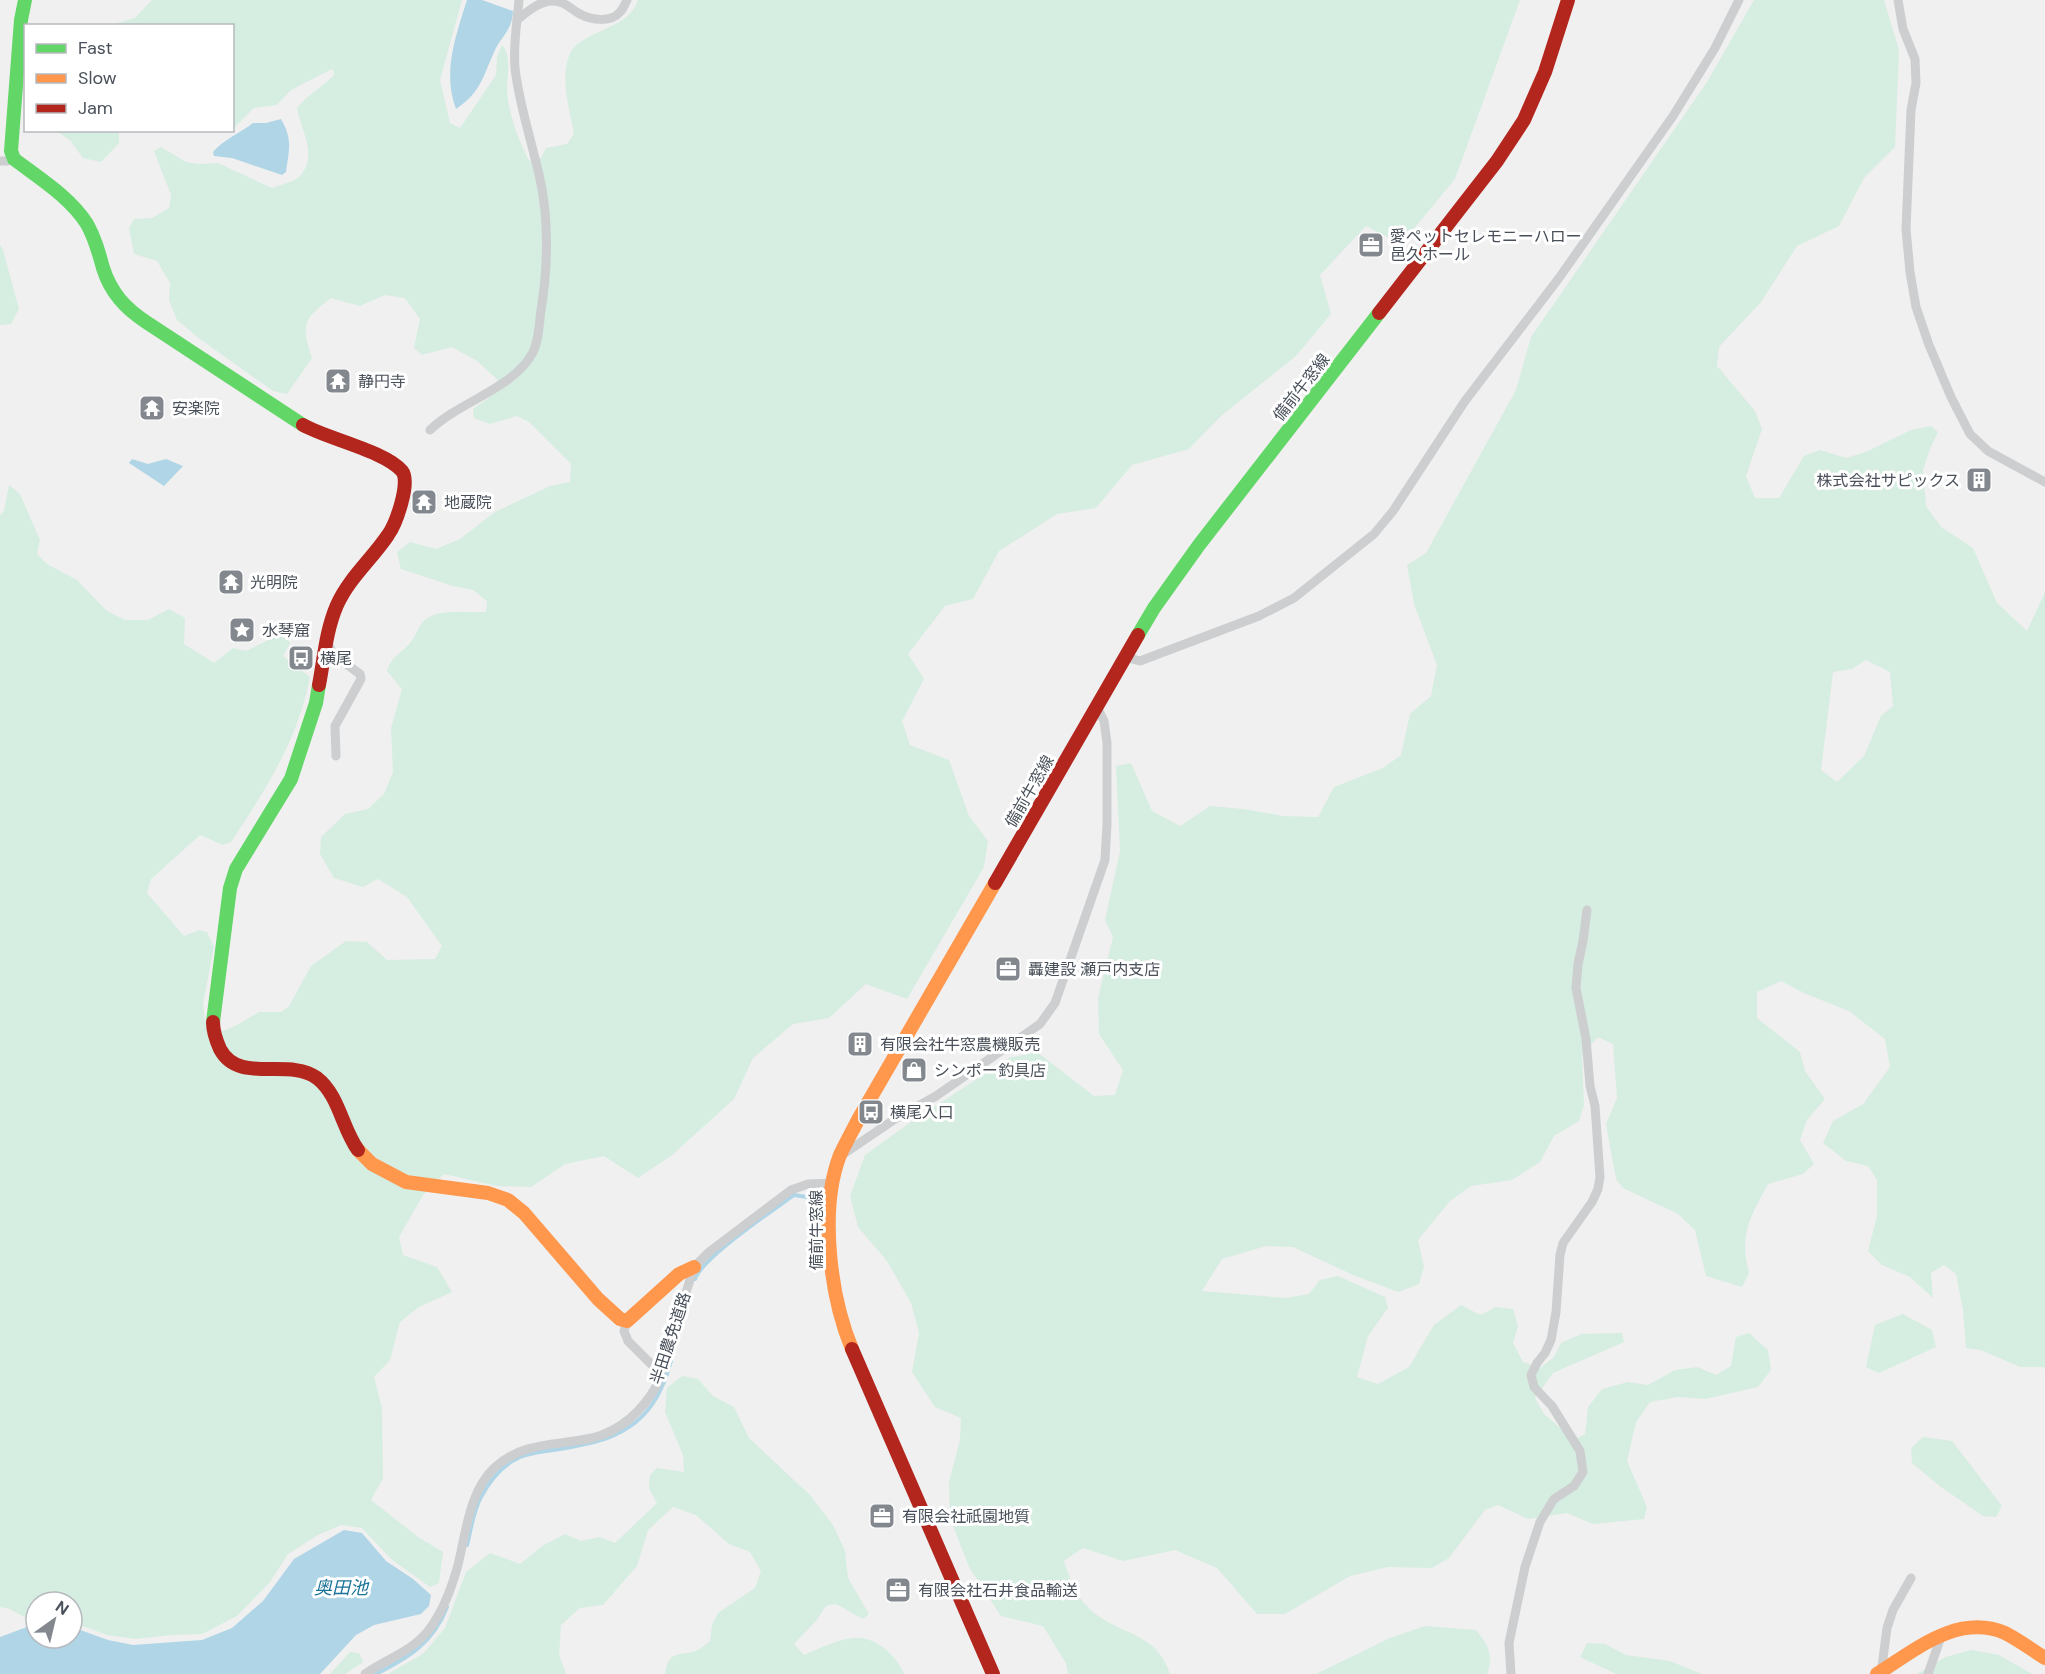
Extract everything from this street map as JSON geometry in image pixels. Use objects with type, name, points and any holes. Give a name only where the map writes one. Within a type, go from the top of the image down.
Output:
[{"type":"street","points":[[25,0],[21,20],[11,152],[7,160],[83,218],[91,231],[111,289],[133,313],[310,429],[389,460],[404,473],[405,489],[389,534],[347,587],[337,605],[327,642],[316,702],[291,780],[244,854],[233,878],[216,994],[213,1027],[216,1041],[224,1056],[232,1063],[246,1068],[274,1067],[314,1076],[324,1084],[333,1098],[357,1148],[372,1164],[388,1174],[406,1182],[488,1193],[508,1200],[524,1213],[598,1299],[620,1319],[627,1321]]},
{"type":"street","points":[[430,430],[472,400],[506,382],[532,355],[535,345],[542,305],[545,218],[541,181],[515,70],[513,42],[519,0]]},
{"type":"street","points":[[517,20],[536,6],[549,1],[564,2],[581,15],[595,20],[608,18],[619,14],[627,0]]},
{"type":"street","name":"備前牛窓線","points":[[993,1674],[845,1332],[830,1268],[830,1216],[833,1183],[840,1156],[859,1118],[1154,608],[1199,545],[1497,161],[1526,115],[1544,75],[1568,0]]},
{"type":"street","points":[[1125,657],[1140,661],[1259,616],[1294,598],[1374,534],[1393,511],[1465,401],[1559,278],[1667,126],[1715,48],[1739,0]]},
{"type":"street","points":[[1898,0],[1903,29],[1915,59],[1916,83],[1910,120],[1906,229],[1910,272],[1917,307],[1929,345],[1970,434],[1988,450],[2045,482]]},
{"type":"street","points":[[327,642],[334,655],[360,674],[361,679],[335,726],[336,756]]},
{"type":"street","points":[[840,1156],[895,1119],[936,1096],[1040,1024],[1056,1003],[1105,860],[1107,743],[1104,721],[1097,707]]},
{"type":"street","points":[[1511,1674],[1509,1643],[1525,1567],[1540,1522],[1554,1500],[1574,1486],[1583,1472],[1580,1451],[1552,1406],[1534,1387],[1531,1375],[1551,1340],[1563,1244],[1592,1202],[1600,1177],[1595,1106],[1576,988],[1587,910]]},
{"type":"street","points":[[662,1374],[628,1341],[624,1331],[627,1321],[679,1275],[694,1267],[710,1252],[791,1190],[808,1184],[833,1183]]},
{"type":"street","name":"半田農免道路","points":[[365,1674],[399,1656],[420,1641],[441,1611],[457,1568],[477,1492],[492,1470],[511,1455],[532,1447],[592,1438],[607,1433],[634,1416],[649,1399],[662,1374],[694,1267]]},
{"type":"street","points":[[1880,1673],[1890,1619],[1911,1578]]},
{"type":"street","points":[[1880,1673],[1942,1634],[1956,1628],[1974,1625],[2004,1632],[2045,1658]]},
{"type":"street","points":[[1928,1674],[1942,1634]]},
{"type":"green space","points":[[152,0],[462,0],[440,80],[450,123],[460,128],[496,75],[497,57],[502,45],[508,59],[507,95],[511,115],[529,161],[541,158],[546,148],[567,144],[574,134],[565,75],[566,65],[574,47],[625,18],[633,10],[638,0],[1520,0],[1455,179],[1401,244],[1366,226],[1320,275],[1331,314],[1296,356],[1222,415],[1189,449],[1132,465],[1096,508],[1057,514],[999,551],[973,599],[945,606],[908,654],[924,679],[902,721],[910,745],[949,760],[969,816],[988,841],[984,867],[907,999],[866,984],[829,1018],[793,1024],[753,1058],[734,1099],[671,1156],[638,1178],[604,1156],[565,1164],[531,1187],[497,1186],[444,1174],[423,1195],[399,1237],[403,1255],[437,1267],[452,1292],[419,1307],[400,1322],[390,1360],[374,1377],[382,1408],[383,1478],[371,1500],[418,1537],[443,1552],[439,1583],[430,1587],[391,1559],[362,1528],[341,1525],[318,1535],[288,1554],[270,1582],[237,1616],[202,1634],[135,1639],[107,1635],[84,1626],[84,1590],[24,1590],[24,1617],[10,1609],[0,1607],[0,515],[4,511],[9,485],[20,494],[40,540],[37,554],[47,564],[77,580],[107,611],[125,620],[148,620],[169,609],[185,618],[184,644],[214,663],[233,648],[246,651],[285,632],[290,643],[283,656],[310,677],[298,722],[289,743],[268,783],[231,842],[223,845],[200,835],[151,879],[147,893],[184,936],[199,930],[207,932],[214,947],[203,1004],[205,1021],[223,1031],[259,1012],[281,1012],[289,1006],[311,966],[346,941],[367,942],[387,960],[435,959],[442,946],[407,897],[378,879],[363,887],[334,878],[320,854],[321,837],[345,814],[368,809],[384,794],[393,772],[391,728],[402,689],[387,671],[391,662],[410,643],[426,619],[447,612],[486,612],[487,601],[473,590],[401,569],[397,552],[410,542],[436,549],[460,539],[495,512],[550,486],[570,482],[571,464],[529,422],[517,416],[490,424],[474,418],[473,409],[498,391],[497,379],[477,361],[452,347],[422,355],[414,348],[420,319],[405,298],[385,295],[360,306],[331,298],[322,305],[307,324],[306,338],[312,358],[287,394],[273,391],[177,320],[169,300],[170,283],[157,261],[134,254],[129,228],[134,219],[152,218],[169,208],[171,195],[154,151],[161,147],[186,162],[218,163],[272,188],[290,182],[299,177],[308,161],[307,143],[297,108],[335,74],[332,69],[291,90],[277,105],[254,108],[234,128],[234,24],[114,24],[135,18]]},
{"type":"green space","points":[[1754,0],[1884,0],[1899,50],[1895,147],[1864,178],[1839,226],[1797,246],[1761,302],[1719,347],[1717,366],[1755,411],[1762,429],[1746,476],[1755,498],[1779,498],[1804,456],[1820,450],[1846,458],[1866,452],[1911,430],[1931,426],[1938,432],[1923,470],[1926,506],[1941,527],[1973,548],[1997,603],[2027,631],[2045,592],[2045,1369],[2044,1367],[2020,1367],[1981,1350],[1966,1348],[1963,1310],[1956,1274],[1944,1265],[1931,1273],[1933,1298],[1910,1277],[1882,1265],[1868,1251],[1877,1216],[1877,1180],[1868,1166],[1846,1161],[1823,1143],[1833,1121],[1863,1104],[1890,1067],[1885,1039],[1849,1011],[1806,994],[1781,981],[1757,992],[1757,1018],[1800,1052],[1805,1071],[1825,1099],[1807,1120],[1800,1140],[1814,1164],[1803,1174],[1768,1184],[1751,1217],[1745,1247],[1749,1273],[1742,1287],[1706,1276],[1695,1230],[1678,1214],[1623,1188],[1616,1179],[1606,1124],[1617,1098],[1613,1044],[1598,1037],[1582,1055],[1584,1105],[1579,1121],[1554,1136],[1540,1162],[1512,1180],[1471,1186],[1450,1201],[1418,1240],[1424,1267],[1419,1284],[1398,1292],[1353,1275],[1293,1247],[1266,1246],[1222,1259],[1202,1291],[1286,1298],[1309,1294],[1320,1280],[1338,1276],[1385,1297],[1388,1308],[1368,1336],[1357,1377],[1378,1384],[1409,1367],[1434,1325],[1461,1305],[1480,1315],[1496,1307],[1513,1309],[1518,1326],[1513,1343],[1523,1362],[1540,1368],[1554,1357],[1561,1343],[1581,1334],[1622,1333],[1624,1342],[1553,1373],[1535,1398],[1544,1414],[1574,1440],[1585,1434],[1588,1407],[1602,1389],[1628,1382],[1648,1385],[1675,1370],[1697,1367],[1716,1375],[1731,1366],[1736,1337],[1749,1333],[1768,1350],[1771,1370],[1758,1387],[1705,1399],[1678,1397],[1650,1402],[1636,1422],[1627,1461],[1647,1507],[1644,1519],[1593,1524],[1567,1513],[1528,1519],[1498,1505],[1485,1510],[1449,1558],[1432,1568],[1388,1567],[1350,1576],[1285,1614],[1257,1614],[1217,1568],[1175,1550],[1123,1561],[1083,1548],[1064,1561],[1080,1598],[1097,1615],[1149,1643],[1164,1661],[1170,1674],[1068,1674],[1066,1663],[1043,1626],[1001,1616],[969,1567],[950,1518],[949,1482],[960,1440],[961,1418],[935,1407],[912,1372],[919,1333],[911,1303],[887,1261],[858,1227],[850,1196],[865,1155],[1009,1058],[1037,1052],[1094,1096],[1115,1095],[1123,1070],[1099,1034],[1098,998],[1113,937],[1105,920],[1120,851],[1116,766],[1131,763],[1152,811],[1180,826],[1210,806],[1284,816],[1318,817],[1334,787],[1383,768],[1401,755],[1410,714],[1431,696],[1437,665],[1414,604],[1407,565],[1426,553],[1516,390],[1531,337],[1707,82]],"holes":[[[1866,660],[1890,672],[1893,706],[1881,716],[1864,756],[1837,782],[1821,770],[1833,672],[1852,669]]]},
{"type":"green space","points":[[58,132],[119,132],[119,143],[101,162],[83,158],[70,140]]},
{"type":"green space","points":[[0,245],[19,309],[11,324],[0,325]]},
{"type":"green space","points":[[1903,1314],[1932,1330],[1936,1347],[1879,1373],[1866,1367],[1875,1325]]},
{"type":"green space","points":[[682,1376],[698,1379],[713,1396],[734,1407],[749,1438],[810,1495],[833,1525],[845,1551],[848,1578],[869,1614],[863,1619],[836,1604],[826,1606],[816,1621],[794,1644],[804,1655],[847,1639],[869,1640],[884,1648],[896,1660],[904,1674],[665,1674],[669,1660],[673,1657],[698,1650],[710,1641],[712,1625],[718,1613],[755,1588],[761,1571],[750,1552],[729,1544],[696,1515],[673,1507],[648,1530],[637,1566],[603,1605],[580,1608],[561,1625],[559,1655],[566,1674],[388,1674],[424,1653],[445,1628],[466,1572],[490,1553],[520,1564],[542,1546],[565,1534],[581,1541],[600,1537],[615,1543],[657,1503],[649,1488],[650,1475],[657,1468],[684,1472],[683,1455],[665,1412],[667,1388]]},
{"type":"green space","points":[[1923,1437],[1952,1441],[2002,1506],[1996,1517],[1983,1516],[1941,1487],[1912,1463],[1911,1448]]},
{"type":"green space","points":[[1425,1626],[1476,1630],[1489,1651],[1490,1661],[1487,1674],[1316,1674],[1390,1638]]},
{"type":"green space","points":[[1587,1643],[1605,1644],[1626,1655],[1670,1661],[1702,1674],[1616,1674],[1580,1657]]},
{"type":"green space","points":[[1971,1650],[1999,1655],[2032,1674],[1917,1674],[1946,1657]]},
{"type":"green space","points":[[350,1652],[359,1653],[363,1662],[345,1674],[330,1674]]},
{"type":"water","points":[[467,0],[482,0],[513,11],[509,27],[496,48],[477,89],[465,103],[456,109],[450,81],[450,67]]},
{"type":"water","points":[[281,119],[289,145],[286,172],[282,175],[232,158],[214,156],[213,152],[222,144],[253,123],[266,123]]},
{"type":"water","points":[[132,459],[148,464],[166,459],[183,466],[164,486],[129,463]]},
{"type":"water","name":"奥田池","points":[[344,1530],[362,1533],[386,1561],[413,1579],[431,1595],[429,1606],[421,1614],[374,1625],[356,1635],[320,1674],[0,1674],[0,1637],[24,1628],[24,1650],[84,1650],[84,1631],[108,1640],[133,1645],[202,1640],[232,1628],[263,1601],[294,1559]]},
{"type":"waterway","points":[[695,1279],[724,1247],[794,1195],[807,1197],[819,1207]]},
{"type":"waterway","points":[[467,1545],[478,1502],[487,1487],[509,1463],[528,1454],[595,1442],[621,1432],[644,1415],[663,1385],[680,1326]]},
{"type":"waterway","points":[[376,1674],[419,1648],[435,1630],[447,1607]]},
{"type":"traffic: fast","points":[[25,0],[21,20],[11,151],[14,159],[54,188],[80,214],[92,235],[110,285],[132,311],[303,425]]},
{"type":"traffic: fast","points":[[1138,635],[1154,608],[1199,545],[1379,313]]},
{"type":"traffic: fast","points":[[213,1022],[230,888],[236,869],[291,779],[316,703],[319,685]]},
{"type":"traffic: slow","points":[[852,1349],[838,1304],[830,1252],[830,1201],[840,1155],[859,1118],[995,883]]},
{"type":"traffic: slow","points":[[358,1150],[372,1164],[406,1182],[488,1193],[508,1200],[524,1213],[598,1299],[620,1319],[627,1321],[679,1274],[694,1267]]},
{"type":"traffic: slow","points":[[1877,1674],[1938,1637],[1971,1628],[1988,1628],[2005,1633],[2045,1658]]},
{"type":"traffic: jam","points":[[1379,313],[1497,161],[1524,120],[1545,72],[1568,0]]},
{"type":"traffic: jam","points":[[303,425],[383,457],[402,471],[405,484],[391,530],[354,577],[337,605],[328,634],[319,685]]},
{"type":"traffic: jam","points":[[995,883],[1138,635]]},
{"type":"traffic: jam","points":[[213,1022],[220,1049],[228,1060],[239,1066],[292,1070],[305,1072],[317,1078],[330,1093],[358,1150]]},
{"type":"traffic: jam","points":[[852,1349],[993,1674]]},
{"type":"place","name":"愛ペットセレモニーハロー 邑久ホール","points":[[1371,245]]},
{"type":"place","name":"静円寺","points":[[338,381]]},
{"type":"place","name":"安楽院","points":[[152,408]]},
{"type":"place","name":"株式会社サピックス","points":[[1979,480]]},
{"type":"place","name":"地蔵院","points":[[424,502]]},
{"type":"place","name":"光明院","points":[[231,582]]},
{"type":"place","name":"水琴窟","points":[[242,630]]},
{"type":"place","name":"横尾","points":[[301,658]]},
{"type":"place","name":"轟建設 瀬戸内支店","points":[[1008,969]]},
{"type":"place","name":"有限会社牛窓農機販売","points":[[860,1044]]},
{"type":"place","name":"シンポー釣具店","points":[[914,1070]]},
{"type":"place","name":"横尾入口","points":[[871,1112]]},
{"type":"place","name":"有限会社祇園地質","points":[[882,1516]]},
{"type":"place","name":"有限会社石井食品輸送","points":[[898,1590]]}]
